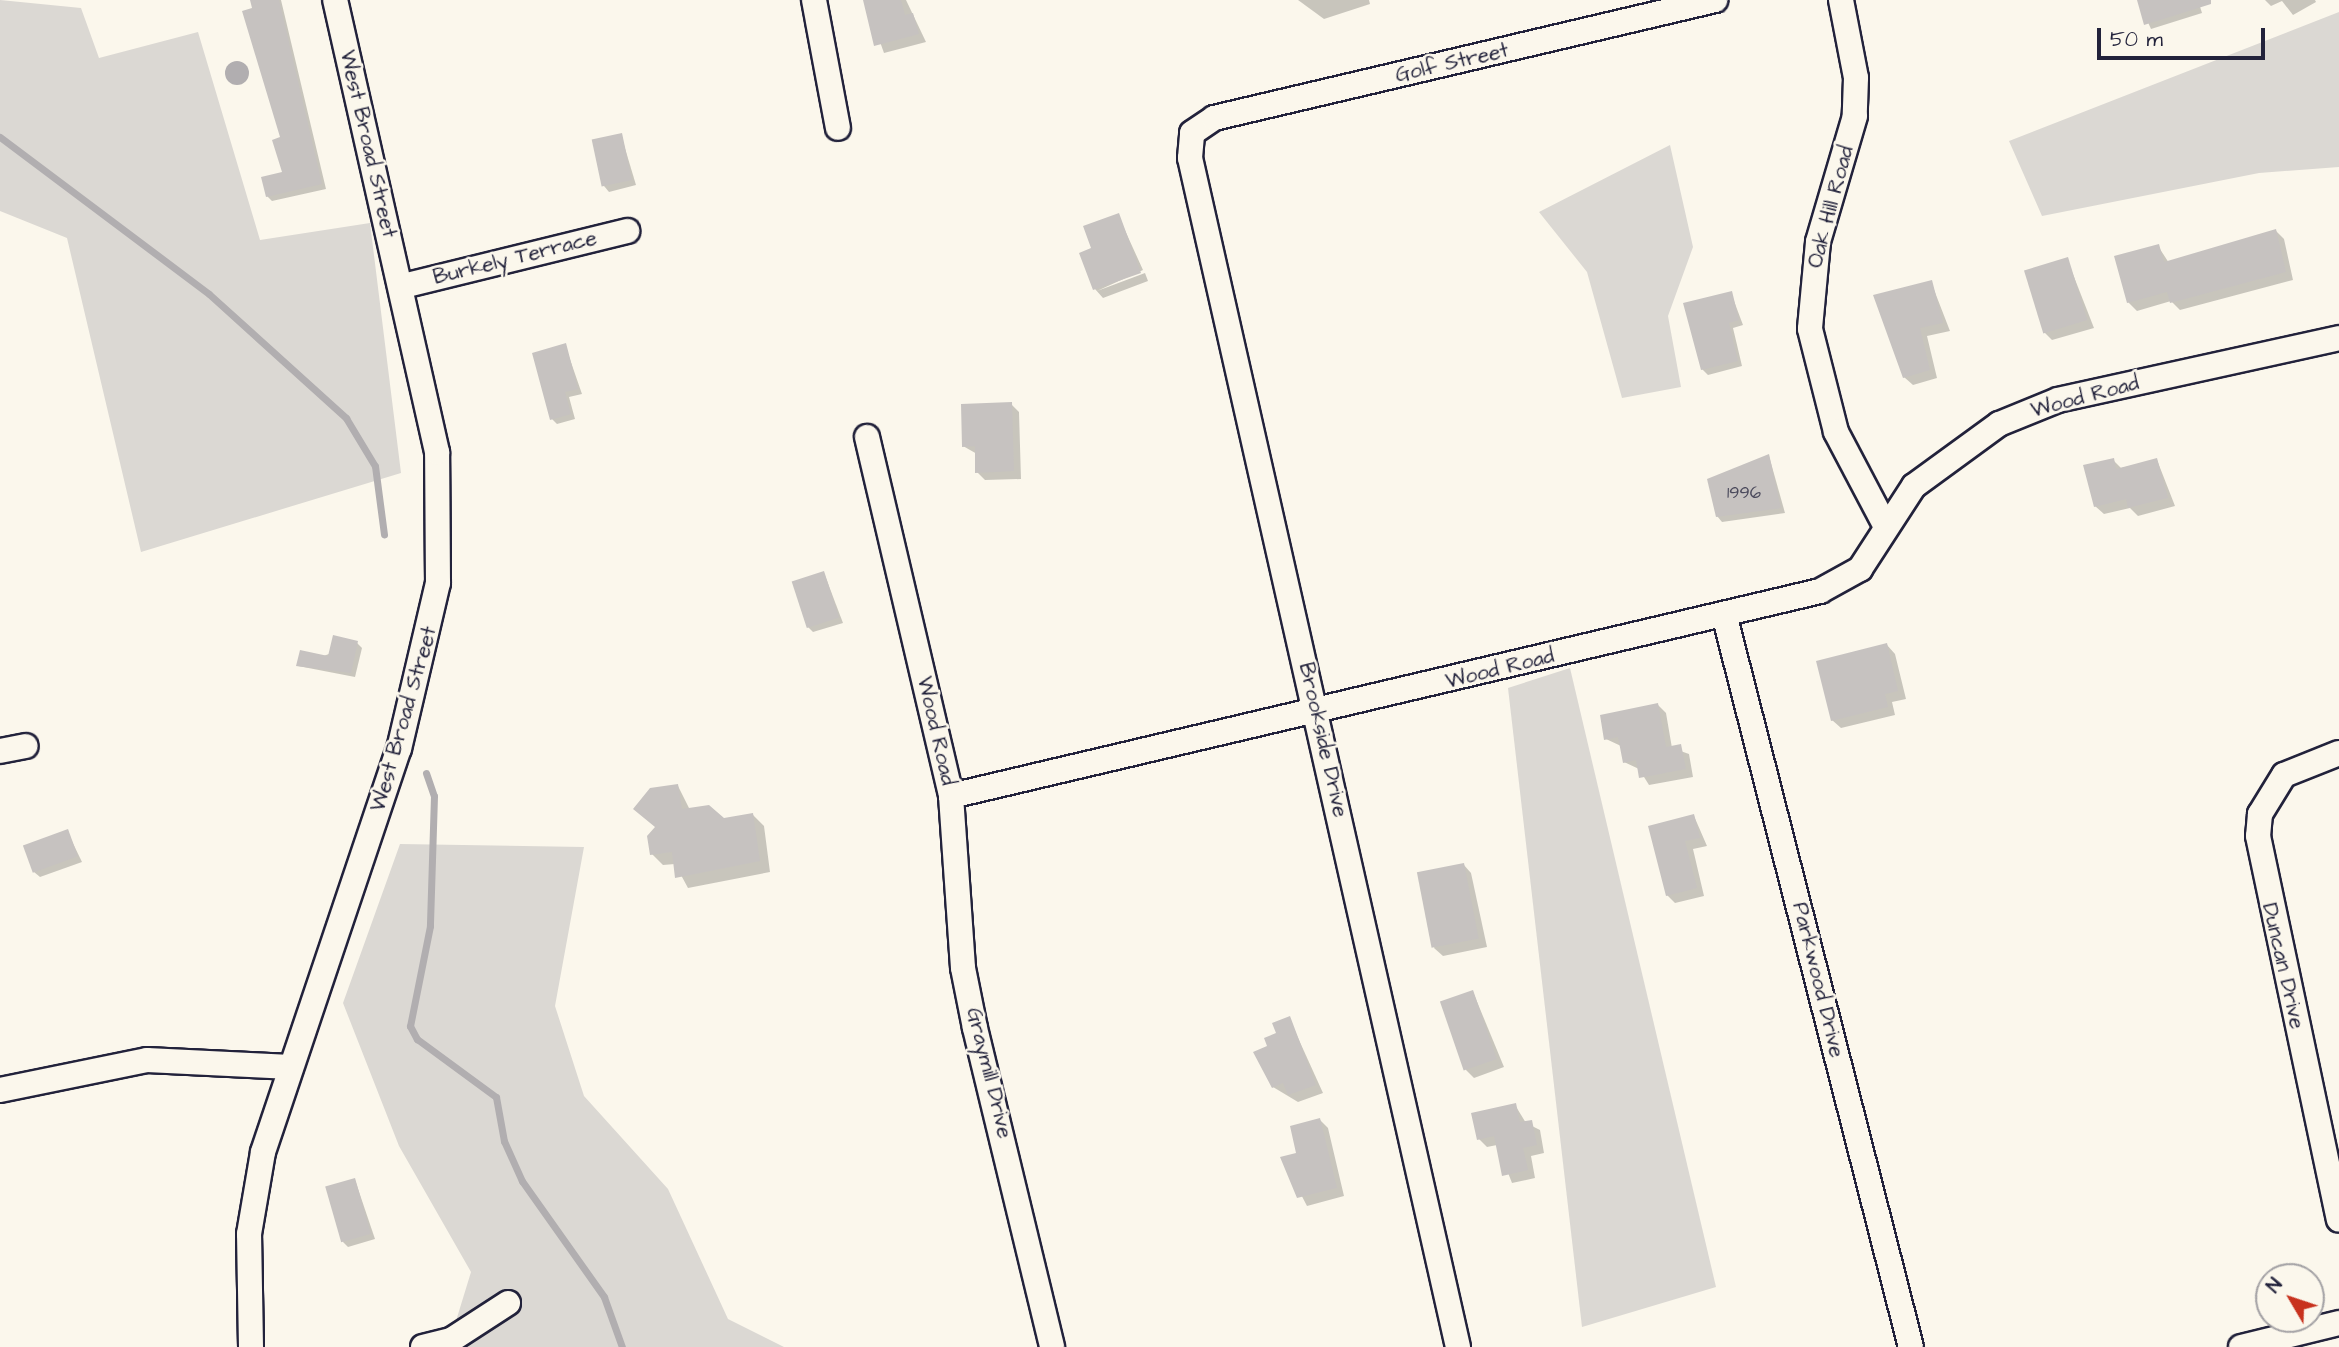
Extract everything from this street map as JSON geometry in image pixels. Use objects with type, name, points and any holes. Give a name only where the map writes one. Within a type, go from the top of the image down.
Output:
[{"type":"street","name":"West Broad Street","points":[[251,1347],[249,1234],[263,1152],[399,749],[438,583],[437,452],[402,286],[335,0]]},
{"type":"street","points":[[814,0],[838,128]]},
{"type":"street","name":"Oak Hill Road","points":[[1841,0],[1856,78],[1855,116],[1818,242],[1810,329],[1836,432],[1886,527]]},
{"type":"street","name":"Golf Street","points":[[1192,133],[1214,118],[1701,2]]},
{"type":"street","name":"Brookside Drive","points":[[1192,133],[1190,158],[1318,714],[1458,1347]]},
{"type":"street","name":"Burkely Terrace","points":[[402,286],[627,231]]},
{"type":"street","name":"Wood Road","points":[[867,437],[951,796],[1318,714],[1840,584],[1874,553],[1886,527],[1914,486],[1971,439],[2030,410],[2339,338]]},
{"type":"street","name":"Parkwood Drive","points":[[1724,614],[1911,1347]]},
{"type":"street","points":[[0,751],[26,746]]},
{"type":"street","name":"Duncan Drive","points":[[2339,753],[2284,775],[2260,814],[2258,836],[2339,1220]]},
{"type":"street","name":"Graymill Drive","points":[[951,796],[963,968],[1052,1347]]},
{"type":"street","points":[[0,1090],[146,1060],[291,1067]]},
{"type":"street","points":[[423,1347],[451,1340],[508,1303]]},
{"type":"street","points":[[2241,1347],[2339,1323]]},
{"type":"shaded area","points":[[0,0],[81,8],[99,58],[198,32],[260,240],[370,223],[401,473],[141,552],[67,238],[0,211]]},
{"type":"shaded area","points":[[2339,12],[2339,167],[2259,173],[2042,216],[2009,141]]},
{"type":"shaded area","points":[[237,61],[245,65],[249,73],[245,81],[237,85],[229,81],[225,73],[229,65]]},
{"type":"shaded area","points":[[1670,145],[1693,247],[1668,316],[1681,387],[1622,398],[1587,272],[1539,212]]},
{"type":"shaded area","points":[[1570,668],[1716,1287],[1582,1327],[1508,688]]},
{"type":"shaded area","points":[[400,844],[584,847],[555,1006],[584,1096],[668,1189],[728,1319],[784,1347],[448,1347],[471,1272],[399,1146],[343,1003]]},
{"type":"building","points":[[250,0],[279,0],[322,184],[266,197],[261,177],[282,172],[272,140],[280,137],[242,11],[252,8]]},
{"type":"building","points":[[863,0],[901,0],[905,15],[913,13],[919,34],[874,46]]},
{"type":"building","points":[[2137,0],[2211,0],[2211,4],[2144,25]]},
{"type":"building","points":[[622,133],[632,180],[602,186],[592,139]]},
{"type":"building","points":[[1119,213],[1141,273],[1093,290],[1079,253],[1091,248],[1083,226]]},
{"type":"building","points":[[2276,229],[2286,272],[2170,303],[2167,292],[2127,303],[2114,256],[2159,244],[2164,262]]},
{"type":"building","points":[[2068,257],[2087,320],[2043,334],[2024,270]]},
{"type":"building","points":[[1932,280],[1943,323],[1920,328],[1930,370],[1903,378],[1873,295]]},
{"type":"building","points":[[1732,291],[1739,320],[1729,323],[1738,361],[1701,370],[1683,303]]},
{"type":"building","points":[[566,343],[578,389],[565,392],[571,414],[550,420],[532,353]]},
{"type":"building","points":[[1012,402],[1014,471],[975,473],[975,446],[962,447],[961,404]]},
{"type":"building","points":[[1769,454],[1781,508],[1716,517],[1707,479]]},
{"type":"building","points":[[2114,458],[2116,469],[2157,458],[2168,498],[2128,508],[2126,499],[2094,507],[2083,465]]},
{"type":"building","points":[[824,571],[839,618],[807,628],[792,582]]},
{"type":"building","points":[[333,635],[358,641],[351,673],[296,666],[300,650],[328,656]]},
{"type":"building","points":[[1887,643],[1898,691],[1885,694],[1888,707],[1831,721],[1816,661]]},
{"type":"building","points":[[1658,703],[1666,747],[1681,744],[1686,769],[1639,778],[1636,760],[1623,763],[1618,737],[1604,740],[1600,715]]},
{"type":"building","points":[[678,784],[682,809],[709,805],[724,818],[753,813],[760,861],[675,878],[672,852],[650,855],[647,836],[655,827],[633,809],[650,788]]},
{"type":"building","points":[[1694,814],[1700,838],[1685,841],[1697,888],[1666,896],[1648,826]]},
{"type":"building","points":[[68,829],[78,856],[33,873],[23,845]]},
{"type":"building","points":[[1464,863],[1479,939],[1432,948],[1417,872]]},
{"type":"building","points":[[1473,990],[1497,1059],[1464,1070],[1440,1001]]},
{"type":"building","points":[[1290,1016],[1316,1085],[1288,1095],[1283,1083],[1272,1088],[1253,1052],[1267,1046],[1264,1038],[1276,1033],[1272,1023]]},
{"type":"building","points":[[1516,1103],[1520,1122],[1532,1120],[1537,1145],[1523,1148],[1528,1170],[1502,1176],[1494,1136],[1477,1140],[1471,1113]]},
{"type":"building","points":[[1320,1118],[1337,1188],[1297,1198],[1280,1157],[1296,1153],[1290,1126]]},
{"type":"building","points":[[355,1178],[371,1234],[341,1242],[325,1187]]},
{"type":"waterway","points":[[0,137],[209,294],[346,418],[375,466],[384,534]]},
{"type":"waterway","points":[[426,773],[434,796],[430,926],[410,1026],[417,1039],[496,1097],[504,1141],[522,1181],[604,1297],[622,1347]]}]
